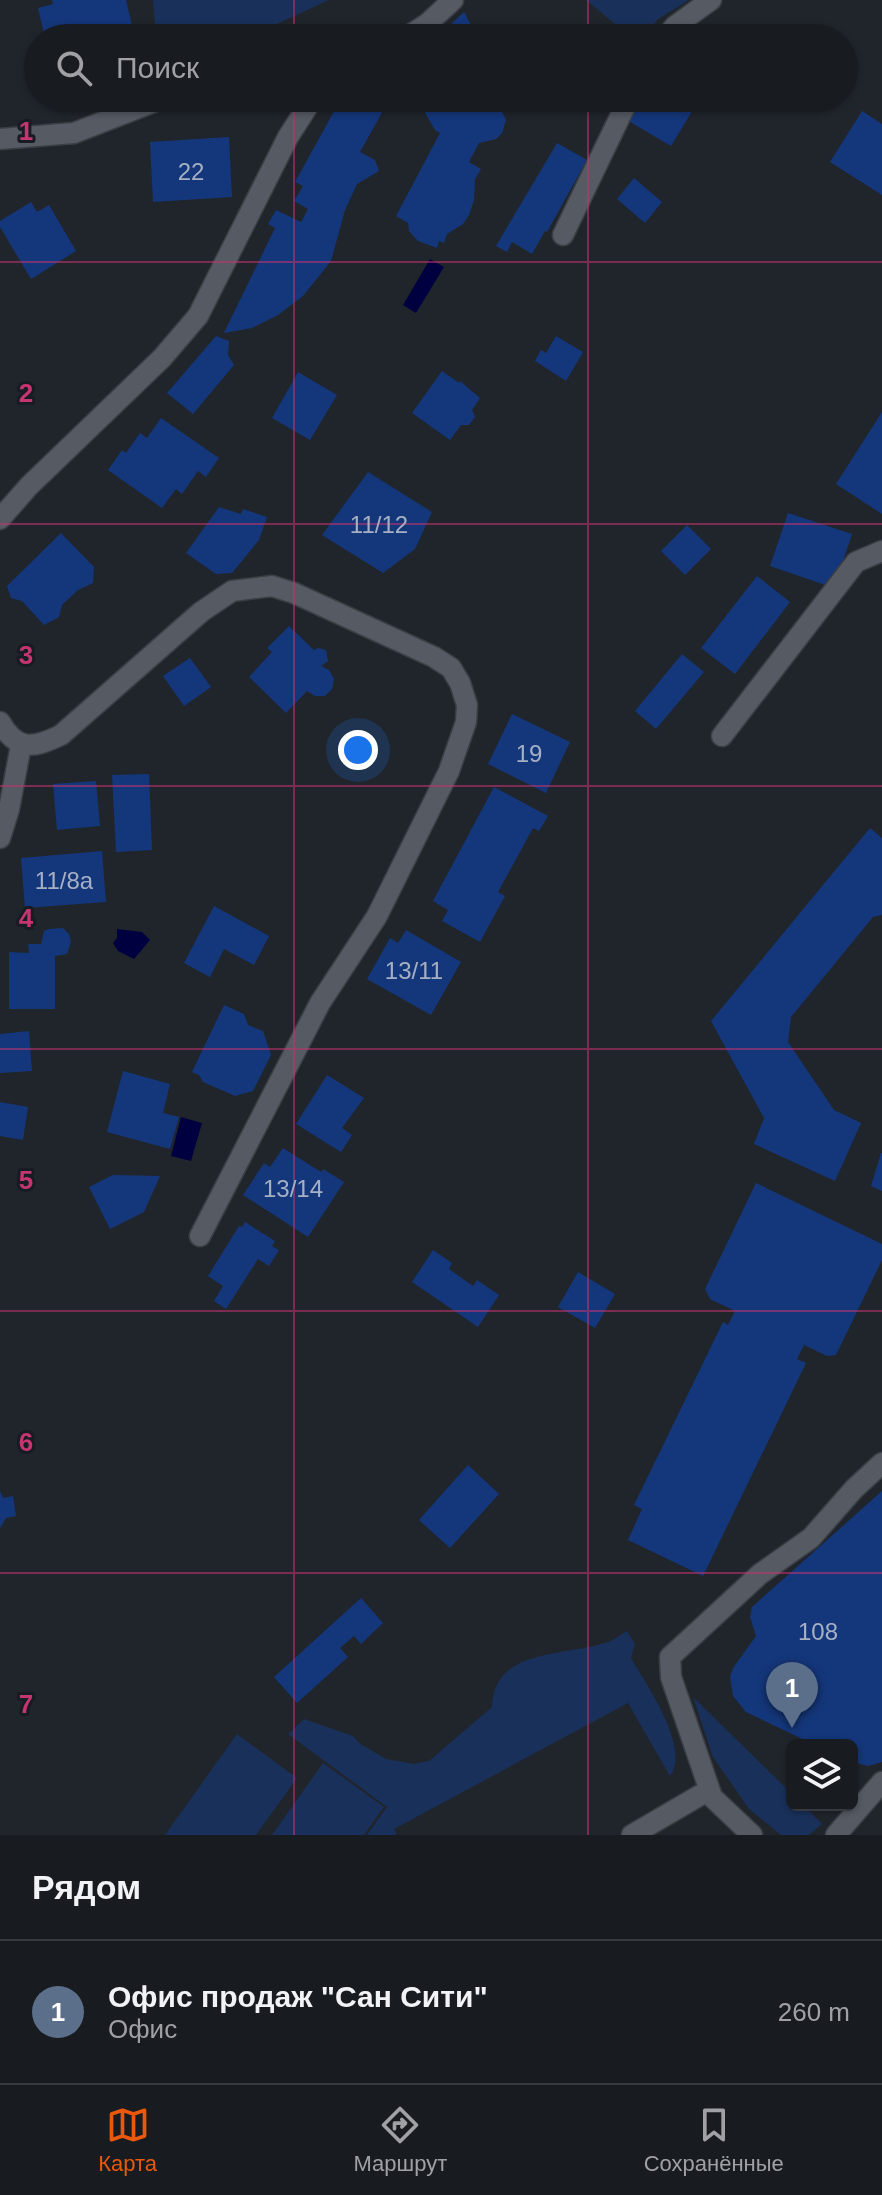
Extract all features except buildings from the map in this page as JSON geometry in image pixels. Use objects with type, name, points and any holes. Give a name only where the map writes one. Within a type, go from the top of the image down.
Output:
[{"type":"street","points":[[427,24],[453,0]]},
{"type":"street","points":[[678,24],[711,0]]},
{"type":"street","points":[[0,139],[74,133],[128,112]]},
{"type":"street","points":[[0,519],[29,486],[162,358],[198,316],[288,137],[304,112]]},
{"type":"street","points":[[563,235],[622,112]]},
{"type":"street","points":[[722,736],[856,562],[882,551]]},
{"type":"street","points":[[0,722],[6,733],[21,745],[40,745],[61,735],[201,612],[232,591],[255,587],[272,586],[294,593],[434,657],[451,668],[460,683],[467,705],[466,722],[449,771],[377,916],[320,1003],[200,1236]]},
{"type":"street","points":[[0,838],[21,745]]},
{"type":"street","points":[[752,1835],[712,1797],[671,1677],[670,1657],[760,1574],[811,1538],[854,1489],[882,1463]]},
{"type":"street","points":[[836,1835],[882,1782]]},
{"type":"street","points":[[632,1835],[709,1790]]},
{"type":"shaded area","points":[[153,0],[329,0],[277,24],[155,24]]},
{"type":"shaded area","points":[[586,0],[689,0],[654,24],[615,24]]},
{"type":"shaded area","points":[[430,259],[444,267],[416,313],[403,305]]},
{"type":"shaded area","points":[[117,929],[142,932],[150,940],[134,959],[118,951],[113,943],[117,938]]},
{"type":"shaded area","points":[[181,1117],[202,1123],[191,1161],[171,1156]]},
{"type":"shaded area","points":[[627,1631],[635,1644],[631,1658],[671,1733],[675,1764],[670,1776],[628,1703],[394,1829],[397,1835],[367,1835],[387,1807],[288,1734],[304,1719],[353,1736],[386,1759],[414,1764],[429,1761],[492,1707],[496,1688],[505,1674],[518,1664],[552,1653],[605,1643]]},
{"type":"shaded area","points":[[693,1697],[786,1788],[786,1811],[809,1811],[822,1824],[809,1835],[781,1835],[749,1809],[713,1757]]},
{"type":"shaded area","points":[[237,1734],[297,1778],[256,1835],[165,1835]]},
{"type":"shaded area","points":[[323,1763],[384,1807],[364,1835],[272,1835]]},
{"type":"place","name":"Офис продаж \"Сан Сити\"","points":[[792,1728]]}]
